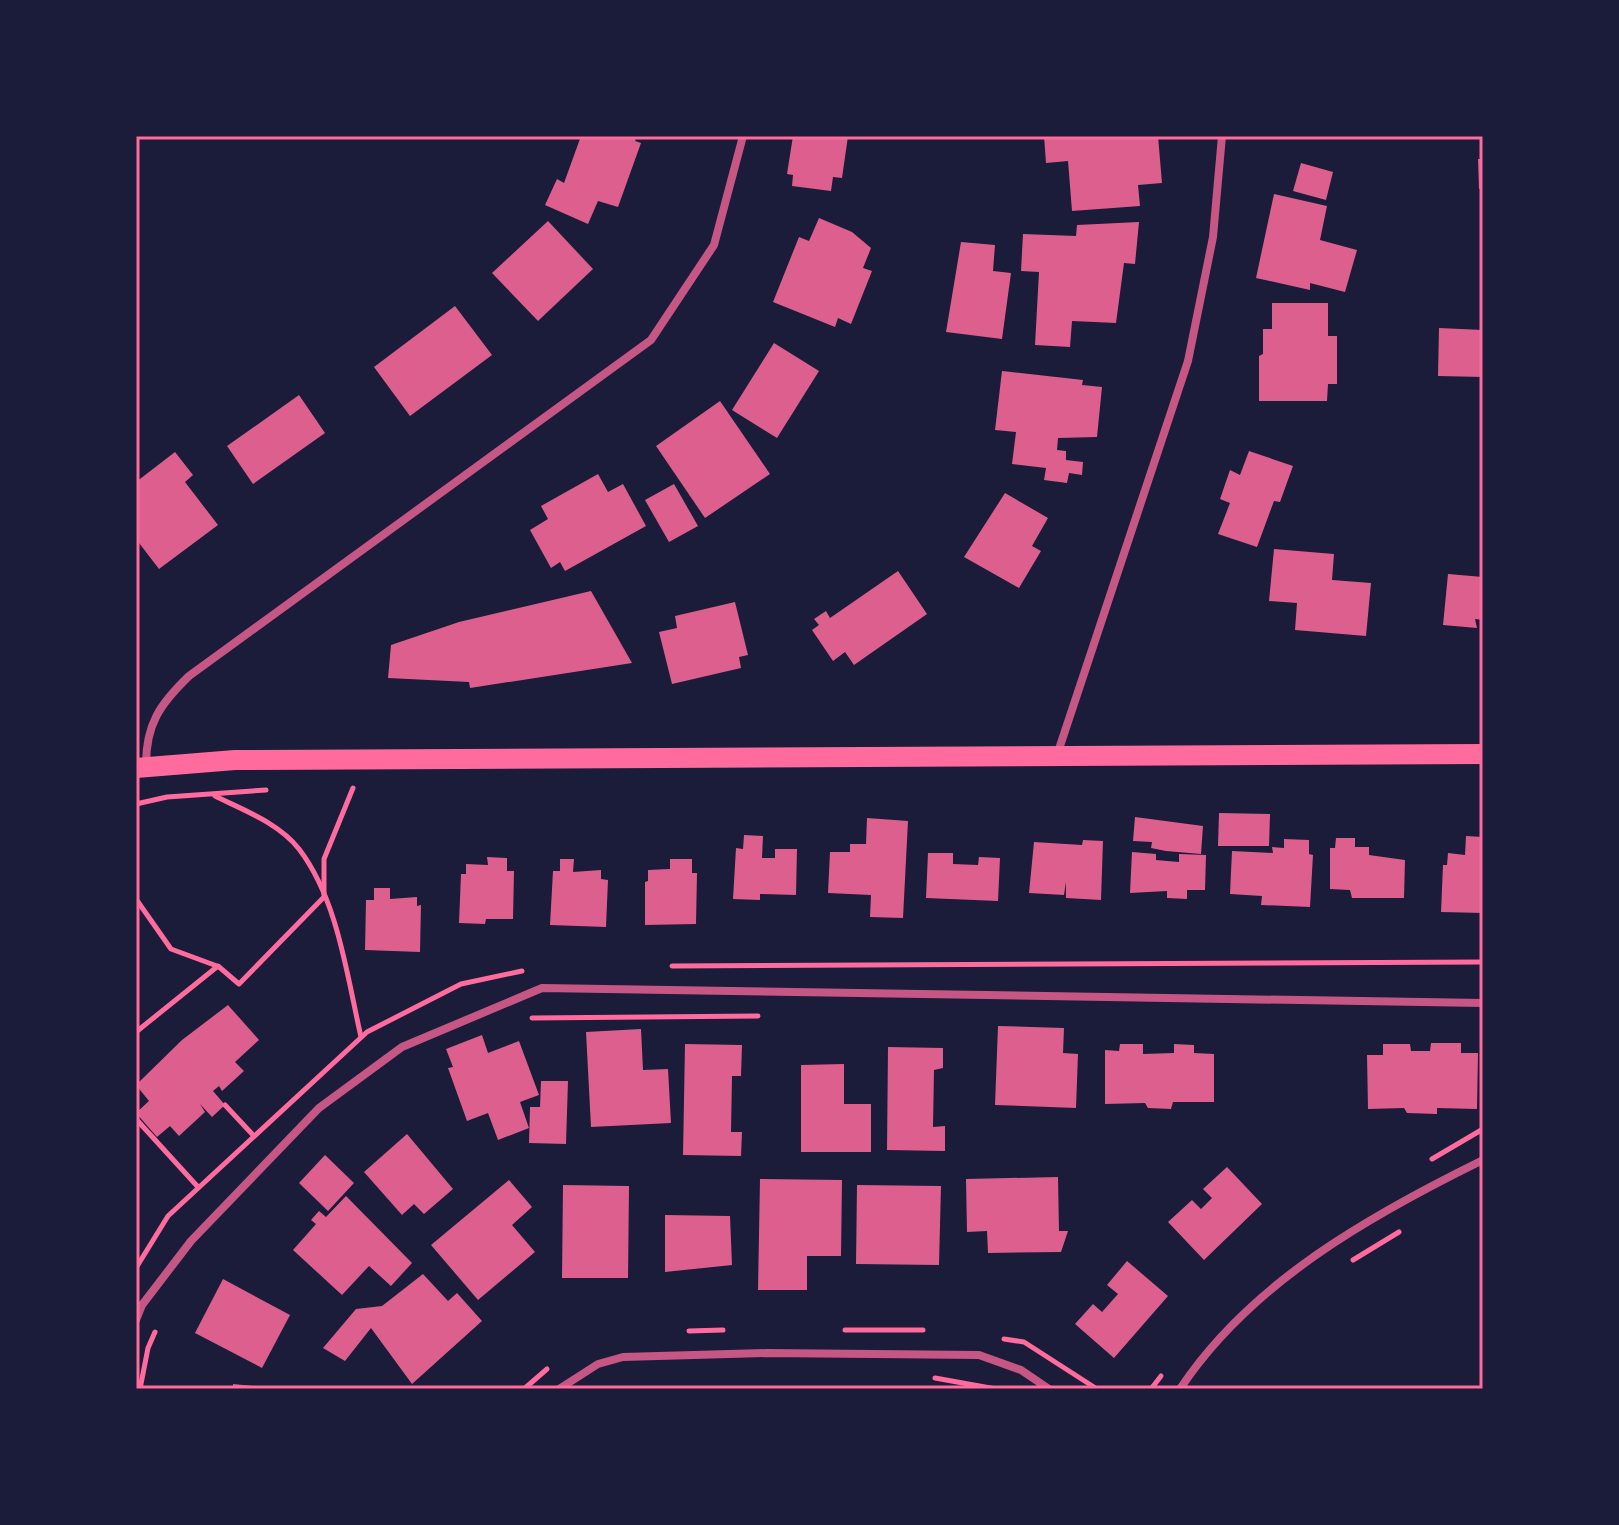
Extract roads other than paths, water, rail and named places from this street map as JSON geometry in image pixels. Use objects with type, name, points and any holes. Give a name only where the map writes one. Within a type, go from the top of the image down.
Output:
[{"type":"main road","points":[[141,766],[235,760],[1483,754]]},
{"type":"street","points":[[141,766],[154,715],[189,676],[651,340],[714,245],[743,136]]},
{"type":"street","points":[[1057,755],[1188,361],[1213,237],[1222,136]]},
{"type":"street","points":[[136,1320],[142,1305],[191,1241],[319,1108],[402,1047],[542,988],[1483,1003]]},
{"type":"street","points":[[1180,1389],[1230,1328],[1320,1249],[1483,1160]]},
{"type":"street","points":[[559,1389],[598,1364],[623,1357],[767,1353],[979,1355],[1021,1370],[1049,1389]]}]
